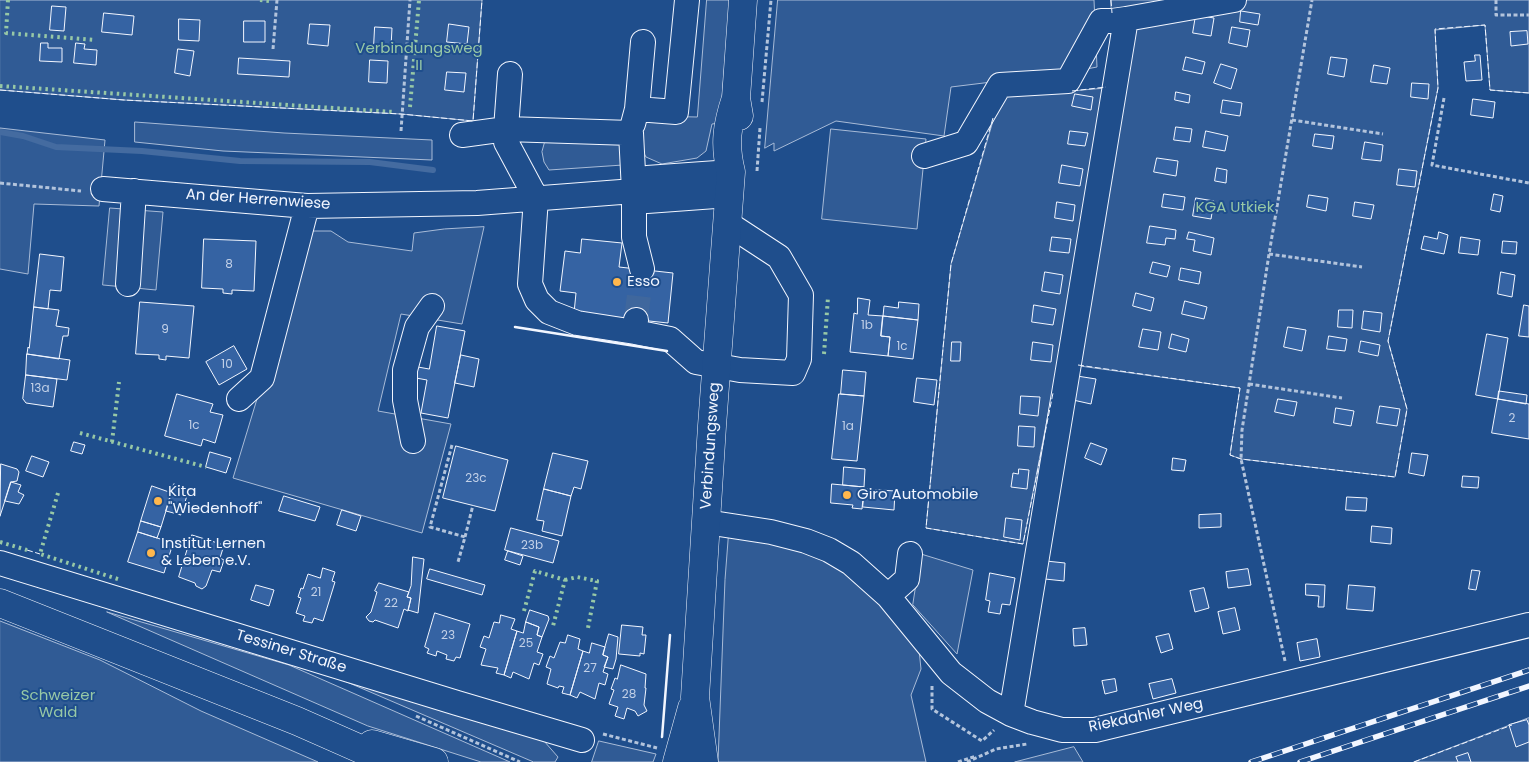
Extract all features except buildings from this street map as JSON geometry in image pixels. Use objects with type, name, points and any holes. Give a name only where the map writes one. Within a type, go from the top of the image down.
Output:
[{"type":"main road","name":"Verbindungsweg","points":[[704,762],[695,697],[706,522],[706,365],[727,223],[730,183],[727,154],[728,121],[736,98],[743,0]]},
{"type":"main road","points":[[0,603],[297,721],[390,762]]},
{"type":"main road","name":"Verbindungsweg","points":[[667,755],[695,697]]},
{"type":"main road","points":[[297,721],[434,762]]},
{"type":"street","points":[[637,109],[676,112],[687,0]]},
{"type":"street","points":[[924,156],[966,143],[1000,85],[1068,81],[1101,21],[1126,19],[1234,0]]},
{"type":"street","points":[[1011,714],[1126,19]]},
{"type":"street","points":[[642,269],[634,237],[631,133],[637,109],[644,42]]},
{"type":"street","points":[[510,74],[506,142],[536,198],[530,284],[537,300],[549,312],[577,323],[636,326],[670,339],[706,365],[740,370],[793,373],[799,359],[801,295],[779,257],[727,223]]},
{"type":"street","points":[[462,135],[506,129],[631,133]]},
{"type":"street","points":[[536,198],[634,191],[647,178],[730,183]]},
{"type":"street","name":"An der Herrenwiese","points":[[103,188],[307,206],[502,202],[536,198]]},
{"type":"street","points":[[128,284],[134,191]]},
{"type":"street","points":[[239,399],[262,378],[307,206]]},
{"type":"street","points":[[413,441],[405,400],[405,370],[417,327],[432,306]]},
{"type":"street","name":"Riekdahler Weg","points":[[706,522],[771,532],[806,541],[829,550],[851,563],[888,596],[952,673],[987,701],[1011,714],[1062,730],[1095,730],[1529,625]]},
{"type":"street","points":[[888,596],[907,579],[910,554]]},
{"type":"street","name":"Tessiner Straße","points":[[0,563],[431,696],[582,740]]},
{"type":"path","points":[[273,49],[277,0]]},
{"type":"path","points":[[401,131],[410,0]]},
{"type":"path","points":[[1290,684],[1241,459],[1242,430],[1269,254],[1312,0]]},
{"type":"path","points":[[1496,0],[1496,15],[1529,15]]},
{"type":"path","points":[[1444,98],[1432,165],[1529,183]]},
{"type":"path","points":[[1292,120],[1383,134]]},
{"type":"path","points":[[0,183],[85,191],[103,188]]},
{"type":"path","points":[[1269,254],[1362,267]]},
{"type":"path","points":[[1249,384],[1342,398]]},
{"type":"path","points":[[452,445],[430,527],[465,537]]},
{"type":"path","points":[[458,562],[473,505]]},
{"type":"path","points":[[958,762],[996,750],[1054,739],[1062,730]]},
{"type":"path","points":[[626,740],[667,755]]},
{"type":"path","points":[[967,762],[996,750]]},
{"type":"shaded area","name":"Verbindungsweg II","points":[[0,0],[482,0],[473,121],[401,114],[124,100],[0,90]]},
{"type":"shaded area","points":[[707,0],[730,0],[720,123],[712,124],[706,151],[697,158],[662,164],[646,157],[639,144],[646,116],[697,117]]},
{"type":"shaded area","points":[[778,0],[1094,0],[1097,67],[1065,73],[951,87],[944,136],[836,121],[774,151],[774,143],[765,148]]},
{"type":"shaded area","name":"KGA Utkiek","points":[[1111,0],[1529,0],[1529,93],[1490,90],[1485,25],[1435,30],[1438,88],[1388,341],[1407,409],[1395,477],[1241,459],[1230,455],[1240,388],[1058,363],[1023,544],[926,528],[951,264],[1000,97],[1106,88],[1112,21]]},
{"type":"shaded area","points":[[135,122],[284,133],[432,140],[432,160],[223,151],[135,142]]},
{"type":"shaded area","points":[[0,128],[105,140],[99,206],[34,204],[28,274],[0,269]]},
{"type":"shaded area","points":[[831,129],[926,139],[917,229],[822,219]]},
{"type":"shaded area","points":[[545,142],[620,144],[623,165],[549,170],[544,162],[542,152]]},
{"type":"shaded area","points":[[110,208],[163,212],[156,290],[103,285]]},
{"type":"shaded area","points":[[484,227],[462,324],[401,314],[378,411],[451,424],[422,533],[233,478],[308,231],[331,231],[348,242],[412,251],[414,233]]},
{"type":"shaded area","points":[[729,533],[780,544],[838,565],[866,584],[919,650],[921,669],[911,695],[926,762],[718,762],[725,580]]},
{"type":"shaded area","points":[[921,554],[973,570],[957,654],[913,605]]},
{"type":"shaded area","points":[[107,612],[289,665],[510,762],[481,762],[368,726]]},
{"type":"shaded area","name":"Schweizer Wald","points":[[0,621],[100,660],[201,711],[318,762],[0,762]]},
{"type":"shaded area","points":[[333,676],[544,741],[558,757],[555,762],[534,762]]},
{"type":"shaded area","points":[[1529,718],[1529,762],[1414,762]]},
{"type":"shaded area","points":[[599,741],[656,754],[653,762],[592,762]]},
{"type":"shaded area","points":[[1074,747],[1083,762],[1015,762]]},
{"type":"waterway","points":[[0,132],[23,136],[56,147],[142,151],[240,161],[370,162],[433,170]]},
{"type":"tunnel","points":[[636,320],[642,269]]},
{"type":"railway","points":[[1251,762],[1529,670]]},
{"type":"railway","points":[[1300,762],[1529,686]]},
{"type":"hedge","points":[[8,0],[6,33],[95,40]]},
{"type":"hedge","points":[[260,0],[270,1]]},
{"type":"hedge","points":[[410,107],[419,0]]},
{"type":"hedge","points":[[0,86],[394,112]]},
{"type":"hedge","points":[[824,354],[828,297]]},
{"type":"hedge","points":[[112,442],[119,382]]},
{"type":"hedge","points":[[80,433],[206,467]]},
{"type":"hedge","points":[[58,493],[40,554],[121,580]]},
{"type":"hedge","points":[[0,542],[27,550]]},
{"type":"hedge","points":[[524,611],[535,571],[565,580],[553,626]]},
{"type":"hedge","points":[[565,580],[577,577],[597,581],[588,628]]},
{"type":"fence","points":[[0,90],[124,100],[401,114],[473,121],[482,0]]},
{"type":"fence","points":[[1111,0],[1112,13]]},
{"type":"fence","points":[[1078,365],[1240,388],[1230,455],[1241,459],[1395,477],[1407,409],[1388,341],[1438,88],[1435,29],[1485,25],[1490,90],[1529,93]]},
{"type":"fence","points":[[1072,91],[1106,87]]},
{"type":"fence","points":[[993,118],[951,264],[926,528],[1023,544],[1053,393]]},
{"type":"fence","points":[[27,550],[40,554]]},
{"type":"fence","points":[[1414,762],[1512,725]]},
{"type":"wall","points":[[515,327],[667,351]]},
{"type":"wall","points":[[662,737],[670,635]]},
{"type":"place","name":"Esso","points":[[617,282]]},
{"type":"place","name":"Giro Automobile","points":[[847,495]]},
{"type":"place","name":"Kita \"Wiedenhoff\"","points":[[158,501]]},
{"type":"place","name":"Institut Lernen & Leben e.V.","points":[[151,553]]}]
